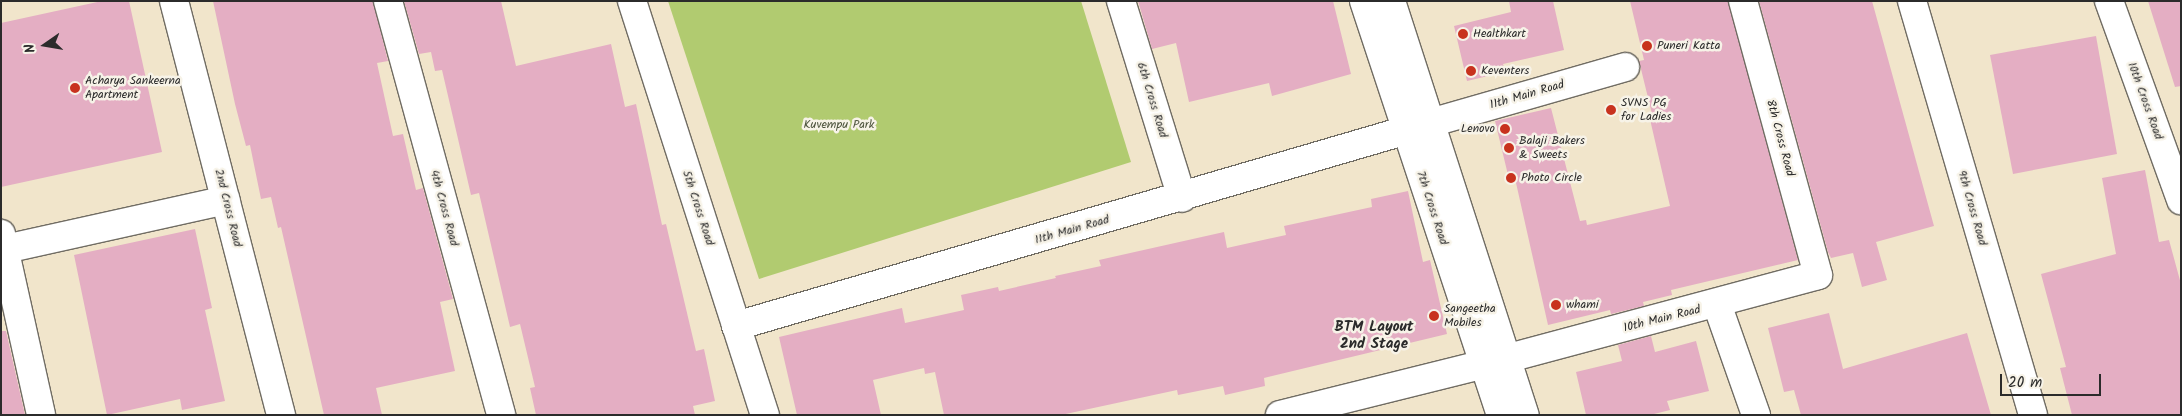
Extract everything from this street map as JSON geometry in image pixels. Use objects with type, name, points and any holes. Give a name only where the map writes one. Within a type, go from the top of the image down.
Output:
[{"type":"street","name":"2nd Cross Road","points":[[174,1],[281,415]]},
{"type":"street","name":"4th Cross Road","points":[[388,1],[501,415]]},
{"type":"street","name":"5th Cross Road","points":[[632,1],[765,415]]},
{"type":"street","name":"6th Cross Road","points":[[1121,1],[1182,198]]},
{"type":"street","name":"7th Cross Road","points":[[1364,1],[1418,127],[1495,362],[1525,415]]},
{"type":"street","name":"7th Cross Road","points":[[1391,1],[1418,127]]},
{"type":"street","name":"8th Cross Road","points":[[1743,1],[1818,275]]},
{"type":"street","name":"9th Cross Road","points":[[1912,1],[2033,415]]},
{"type":"street","name":"10th Cross Road","points":[[2109,1],[2181,200]]},
{"type":"street","name":"11th Main Road","points":[[736,326],[1182,198],[1624,67]]},
{"type":"street","points":[[41,415],[3,242],[226,200]]},
{"type":"street","name":"10th Main Road","points":[[1294,413],[1717,304],[1818,275]]},
{"type":"street","points":[[1717,304],[1756,415]]},
{"type":"street","name":"7th Cross Road","points":[[1495,362],[1501,415]]},
{"type":"green space","name":"Kuvempu Park","points":[[668,1],[1081,1],[1131,162],[759,279]]},
{"type":"building","name":"Acharya Sankeerna Apartment","points":[[102,1],[129,1],[162,152],[1,187],[1,23]]},
{"type":"building","points":[[213,1],[373,1],[388,61],[377,63],[393,136],[403,134],[416,190],[423,188],[453,299],[440,302],[455,371],[376,388],[382,415],[324,415],[281,227],[278,228],[271,197],[261,199],[250,145],[246,146],[235,104]]},
{"type":"building","points":[[404,1],[501,1],[516,66],[611,44],[625,107],[636,104],[662,225],[666,224],[696,351],[704,349],[715,401],[693,406],[695,415],[536,415],[530,388],[535,387],[520,324],[510,327],[479,193],[471,195],[442,70],[435,71],[431,52],[419,54]]},
{"type":"building","points":[[1138,1],[1333,1],[1351,74],[1272,96],[1269,83],[1189,102],[1176,43],[1152,49]]},
{"type":"building","points":[[1509,1],[1553,1],[1564,50],[1503,64],[1505,72],[1467,81],[1454,26],[1511,12]]},
{"type":"building","points":[[1630,1],[1728,1],[1798,260],[1671,290],[1672,295],[1643,302],[1644,306],[1611,314],[1610,310],[1548,325],[1514,174],[1508,175],[1495,121],[1551,108],[1580,221],[1586,220],[1587,225],[1670,206],[1649,115],[1652,114],[1639,61],[1644,60]]},
{"type":"building","points":[[1759,1],[1872,1],[1934,226],[1876,242],[1887,280],[1862,287],[1853,253],[1831,258],[1828,252]]},
{"type":"building","points":[[2148,1],[2181,1],[2181,86],[2175,87]]},
{"type":"building","points":[[2096,36],[2117,154],[2013,174],[1990,55]]},
{"type":"building","points":[[2145,170],[2159,242],[2169,240],[2181,284],[2181,415],[2072,415],[2060,368],[2066,367],[2041,274],[2116,254],[2102,178]]},
{"type":"building","points":[[1408,191],[1423,262],[1430,260],[1447,334],[1264,378],[1265,386],[1225,395],[1223,386],[1178,395],[1177,390],[1061,415],[944,415],[935,372],[925,374],[924,368],[873,380],[881,415],[797,415],[779,337],[902,308],[905,323],[964,310],[961,295],[998,287],[999,291],[1056,278],[1055,276],[1101,266],[1099,260],[1224,232],[1227,248],[1286,235],[1284,226],[1372,207],[1371,199]]},
{"type":"building","points":[[195,229],[212,308],[205,310],[225,401],[182,410],[180,399],[107,415],[74,255]]},
{"type":"building","points":[[1829,313],[1843,369],[1967,333],[1991,415],[1801,415],[1794,390],[1784,392],[1768,328]]},
{"type":"building","points":[[1,331],[6,331],[25,415],[1,415]]},
{"type":"building","points":[[1651,336],[1655,352],[1696,341],[1709,391],[1667,401],[1670,410],[1650,415],[1586,415],[1576,372],[1622,361],[1618,345]]},
{"type":"place","name":"Healthkart","points":[[1463,34]]},
{"type":"place","name":"Puneri Katta","points":[[1647,46]]},
{"type":"place","name":"Keventers","points":[[1471,71]]},
{"type":"place","name":"Acharya Sankeerna Apartment","points":[[75,88]]},
{"type":"place","name":"SVNS PG for Ladies","points":[[1611,110]]},
{"type":"place","name":"Lenovo","points":[[1505,129]]},
{"type":"place","name":"Balaji Bakers & Sweets","points":[[1509,148]]},
{"type":"place","name":"Photo Circle","points":[[1511,178]]},
{"type":"place","name":"whami","points":[[1556,305]]},
{"type":"place","name":"Sangeetha Mobiles","points":[[1434,316]]},
{"type":"district","name":"BTM Layout 2nd Stage","points":[[1374,336]]}]
